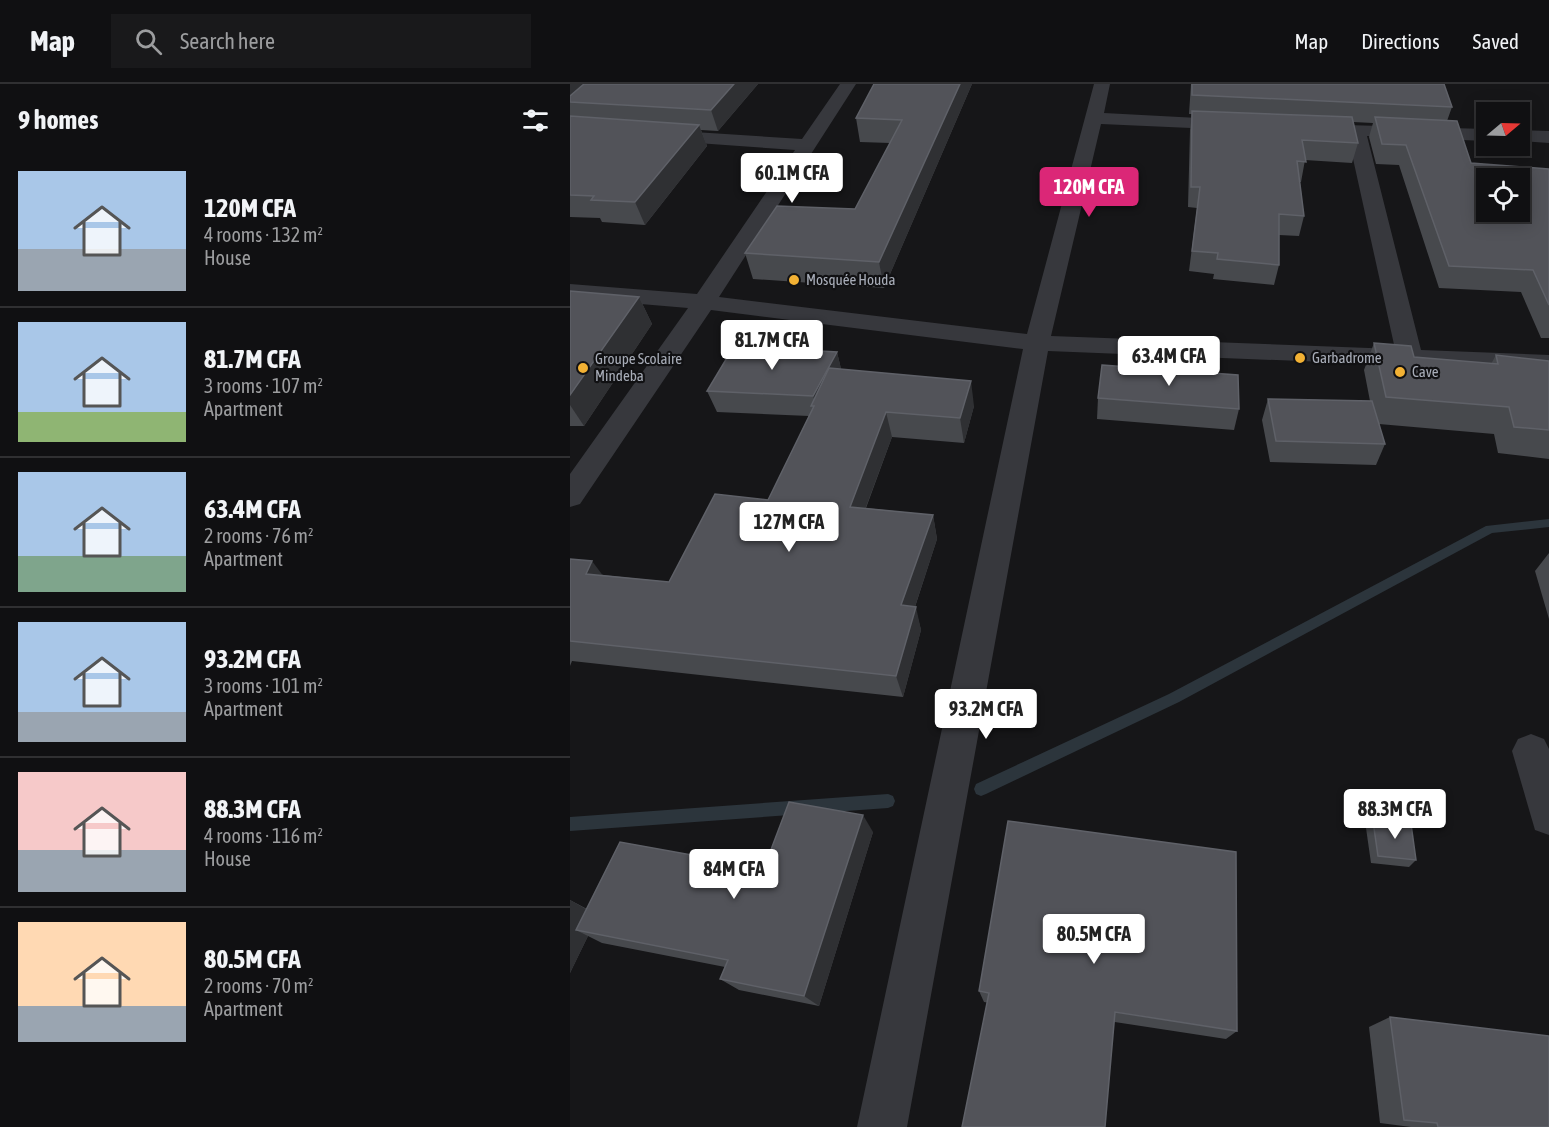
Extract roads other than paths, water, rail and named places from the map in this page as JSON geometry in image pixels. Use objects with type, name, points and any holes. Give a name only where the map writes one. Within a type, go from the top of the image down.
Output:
[{"type":"street","points":[[570,496],[704,302],[848,84]]},
{"type":"street","points":[[882,1127],[1037,343],[1102,84]]},
{"type":"street","points":[[1094,118],[1249,126]]},
{"type":"street","points":[[1296,128],[1476,135]]},
{"type":"street","points":[[570,129],[807,145]]},
{"type":"street","points":[[1356,131],[1410,358]]},
{"type":"street","points":[[1530,136],[1549,137]]},
{"type":"street","points":[[570,291],[704,302],[1037,343],[1549,363]]},
{"type":"street","points":[[1532,752],[1549,816]]},
{"type":"waterway","points":[[981,789],[1174,698],[1490,529],[1549,523]]},
{"type":"waterway","points":[[570,824],[888,801]]},
{"type":"place","name":"Mosquée Houda","points":[[794,280]]},
{"type":"place","name":"Garbadrome","points":[[1300,358]]},
{"type":"place","name":"Groupe Scolaire Mindeba","points":[[583,368]]},
{"type":"place","name":"Cave","points":[[1400,372]]}]
